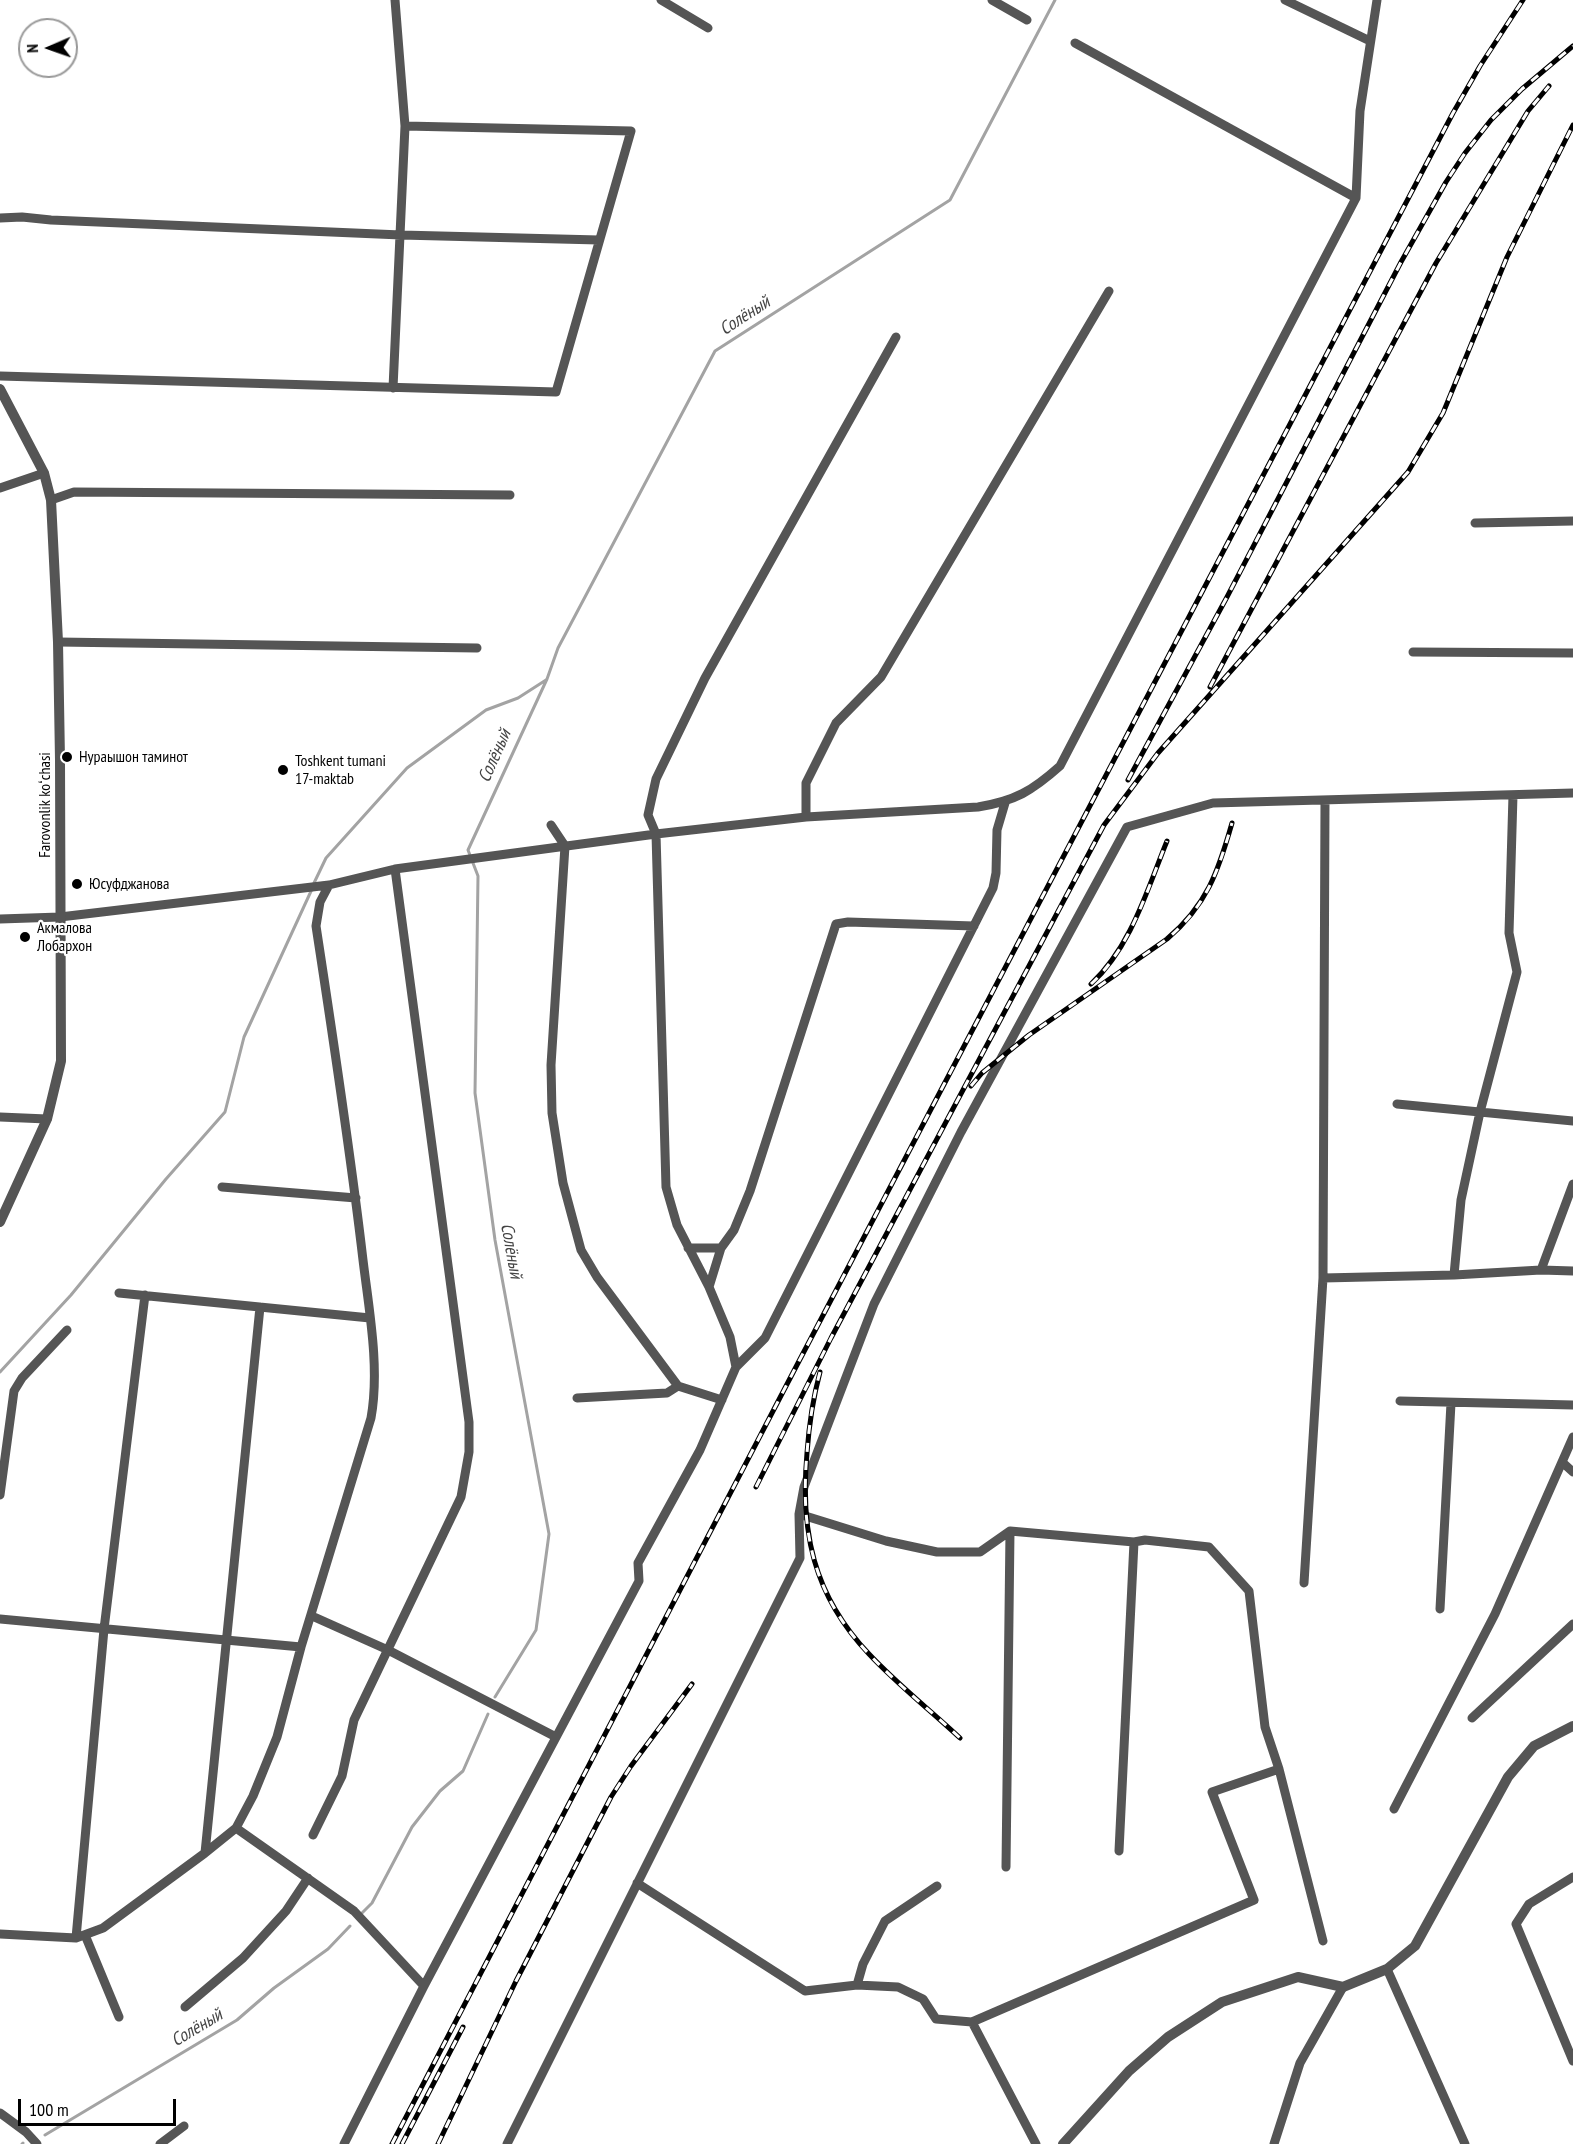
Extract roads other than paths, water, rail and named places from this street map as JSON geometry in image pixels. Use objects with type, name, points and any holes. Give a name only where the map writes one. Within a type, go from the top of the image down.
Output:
[{"type":"street","points":[[393,388],[405,126],[395,0]]},
{"type":"street","points":[[661,0],[708,28]]},
{"type":"street","points":[[992,0],[1027,20]]},
{"type":"street","points":[[1285,0],[1370,40]]},
{"type":"street","points":[[0,919],[60,916],[303,888],[395,869],[460,859],[656,834],[806,818],[978,807],[1005,803],[1038,786],[1060,766],[1356,198],[1360,111],[1377,0]]},
{"type":"street","points":[[1075,43],[1356,198]]},
{"type":"street","points":[[0,376],[556,392],[631,131],[405,126]]},
{"type":"street","points":[[0,218],[22,217],[400,235],[599,240]]},
{"type":"street","points":[[806,818],[806,783],[836,723],[881,677],[1109,291]]},
{"type":"street","points":[[736,1367],[730,1337],[677,1225],[666,1187],[656,834],[648,815],[656,778],[705,678],[896,337]]},
{"type":"street","name":"Farovonlik koʻchasi","points":[[0,389],[44,473],[51,500],[58,642],[62,1061],[47,1119],[0,1221]]},
{"type":"street","points":[[0,488],[44,473]]},
{"type":"street","points":[[51,500],[74,492],[510,495]]},
{"type":"street","points":[[1475,523],[1573,521]]},
{"type":"street","points":[[58,642],[477,648]]},
{"type":"street","points":[[1413,651],[1573,653]]},
{"type":"street","points":[[507,2144],[800,1558],[800,1514],[804,1487],[874,1304],[961,1132],[1128,828],[1213,803],[1573,793]]},
{"type":"street","points":[[1454,1275],[1461,1200],[1480,1112],[1517,972],[1509,933],[1513,795]]},
{"type":"street","points":[[1304,1583],[1323,1278],[1325,800]]},
{"type":"street","points":[[344,2144],[424,1986],[639,1581],[638,1563],[700,1450],[736,1367],[765,1338],[993,888],[996,873],[997,830],[1005,803]]},
{"type":"street","points":[[551,825],[565,846],[551,1065],[552,1113],[562,1183],[581,1250],[597,1277],[678,1386],[722,1400]]},
{"type":"street","points":[[313,1834],[342,1776],[354,1720],[461,1497],[469,1452],[469,1422],[395,869]]},
{"type":"street","points":[[0,1934],[81,1937],[103,1928],[236,1828],[253,1796],[277,1737],[301,1647],[376,1395],[370,1318],[356,1198],[316,926],[324,885]]},
{"type":"street","points":[[708,1287],[721,1248],[734,1230],[750,1191],[836,924],[848,922],[974,926]]},
{"type":"street","points":[[1397,1104],[1573,1121]]},
{"type":"street","points":[[0,1117],[47,1119]]},
{"type":"street","points":[[1541,1270],[1573,1185]]},
{"type":"street","points":[[222,1187],[356,1198]]},
{"type":"street","points":[[688,1248],[721,1248]]},
{"type":"street","points":[[1323,1278],[1573,1270]]},
{"type":"street","points":[[120,1293],[370,1318]]},
{"type":"street","points":[[119,2017],[81,1937],[104,1629],[145,1295]]},
{"type":"street","points":[[205,1853],[260,1307]]},
{"type":"street","points":[[0,1495],[14,1391],[22,1378],[67,1330]]},
{"type":"street","points":[[577,1398],[667,1393],[678,1386]]},
{"type":"street","points":[[1400,1401],[1573,1405]]},
{"type":"street","points":[[1440,1609],[1451,1403]]},
{"type":"street","points":[[1394,1809],[1495,1614],[1573,1437]]},
{"type":"street","points":[[1562,1462],[1573,1472]]},
{"type":"street","points":[[800,1514],[886,1541],[937,1552],[980,1552],[1010,1531],[1134,1542],[1145,1540],[1209,1547],[1249,1591],[1265,1727],[1279,1769],[1323,1941]]},
{"type":"street","points":[[1006,1867],[1010,1531]]},
{"type":"street","points":[[1119,1851],[1134,1542]]},
{"type":"street","points":[[312,1616],[388,1650],[556,1737]]},
{"type":"street","points":[[0,1619],[301,1647]]},
{"type":"street","points":[[1472,1718],[1573,1624]]},
{"type":"street","points":[[1063,2144],[1129,2071],[1168,2037],[1222,2002],[1298,1977],[1343,1987],[1387,1969],[1414,1946],[1515,1767],[1534,1746],[1573,1726]]},
{"type":"street","points":[[637,1882],[805,1991],[857,1985],[898,1988],[923,1999],[936,2019],[972,2022],[1254,1900],[1212,1792],[1279,1769]]},
{"type":"street","points":[[236,1828],[354,1911],[424,1986]]},
{"type":"street","points":[[1573,1877],[1530,1904],[1516,1924],[1573,2061]]},
{"type":"street","points":[[185,2007],[243,1958],[286,1911],[308,1878]]},
{"type":"street","points":[[857,1985],[863,1964],[885,1922],[937,1886]]},
{"type":"street","points":[[1387,1969],[1465,2144]]},
{"type":"street","points":[[1274,2144],[1300,2063],[1343,1987]]},
{"type":"street","points":[[972,2022],[1035,2144]]},
{"type":"street","points":[[0,2113],[38,2144]]},
{"type":"street","points":[[160,2144],[184,2126]]},
{"type":"waterway","name":"Солёный","points":[[495,1697],[536,1630],[549,1534],[495,1240],[475,1093],[478,876],[468,850],[547,679],[558,648],[715,351],[950,200],[1055,0]]},
{"type":"waterway","points":[[314,883],[326,858],[407,768],[486,710],[518,698],[546,680]]},
{"type":"waterway","points":[[0,1372],[71,1295],[166,1179],[225,1112],[244,1037],[312,889]]},
{"type":"waterway","name":"Солёный","points":[[361,1914],[372,1903],[412,1827],[440,1791],[463,1771],[488,1714]]},
{"type":"waterway","name":"Солёный","points":[[45,2135],[237,2020],[274,1988],[328,1949],[350,1926]]},
{"type":"railway","points":[[392,2144],[1453,113],[1523,0]]},
{"type":"railway","points":[[1128,780],[1227,597],[1401,262],[1446,182],[1491,120],[1522,89],[1573,46]]},
{"type":"railway","points":[[1210,687],[1436,263],[1528,111],[1549,86]]},
{"type":"railway","points":[[756,1487],[831,1338],[1104,825],[1158,753],[1408,472],[1443,413],[1507,257],[1573,125]]},
{"type":"railway","points":[[971,1086],[982,1073],[1029,1035],[1167,939],[1181,926],[1209,887],[1222,857],[1232,823]]},
{"type":"railway","points":[[1091,984],[1117,953],[1127,935],[1145,898],[1167,841]]},
{"type":"railway","points":[[820,1372],[810,1422],[805,1482],[809,1535],[814,1561],[823,1585],[850,1632],[869,1654],[960,1738]]},
{"type":"railway","points":[[438,2144],[516,1981],[611,1797],[631,1766],[692,1684]]},
{"type":"railway","points":[[402,2144],[463,2027]]},
{"type":"place","name":"Нураышон таминот","points":[[67,757]]},
{"type":"place","name":"Toshkent tumani 17-maktab","points":[[283,770]]},
{"type":"place","name":"Юсуфджанова","points":[[77,884]]},
{"type":"place","name":"Акмалова Лобархон","points":[[25,937]]}]
